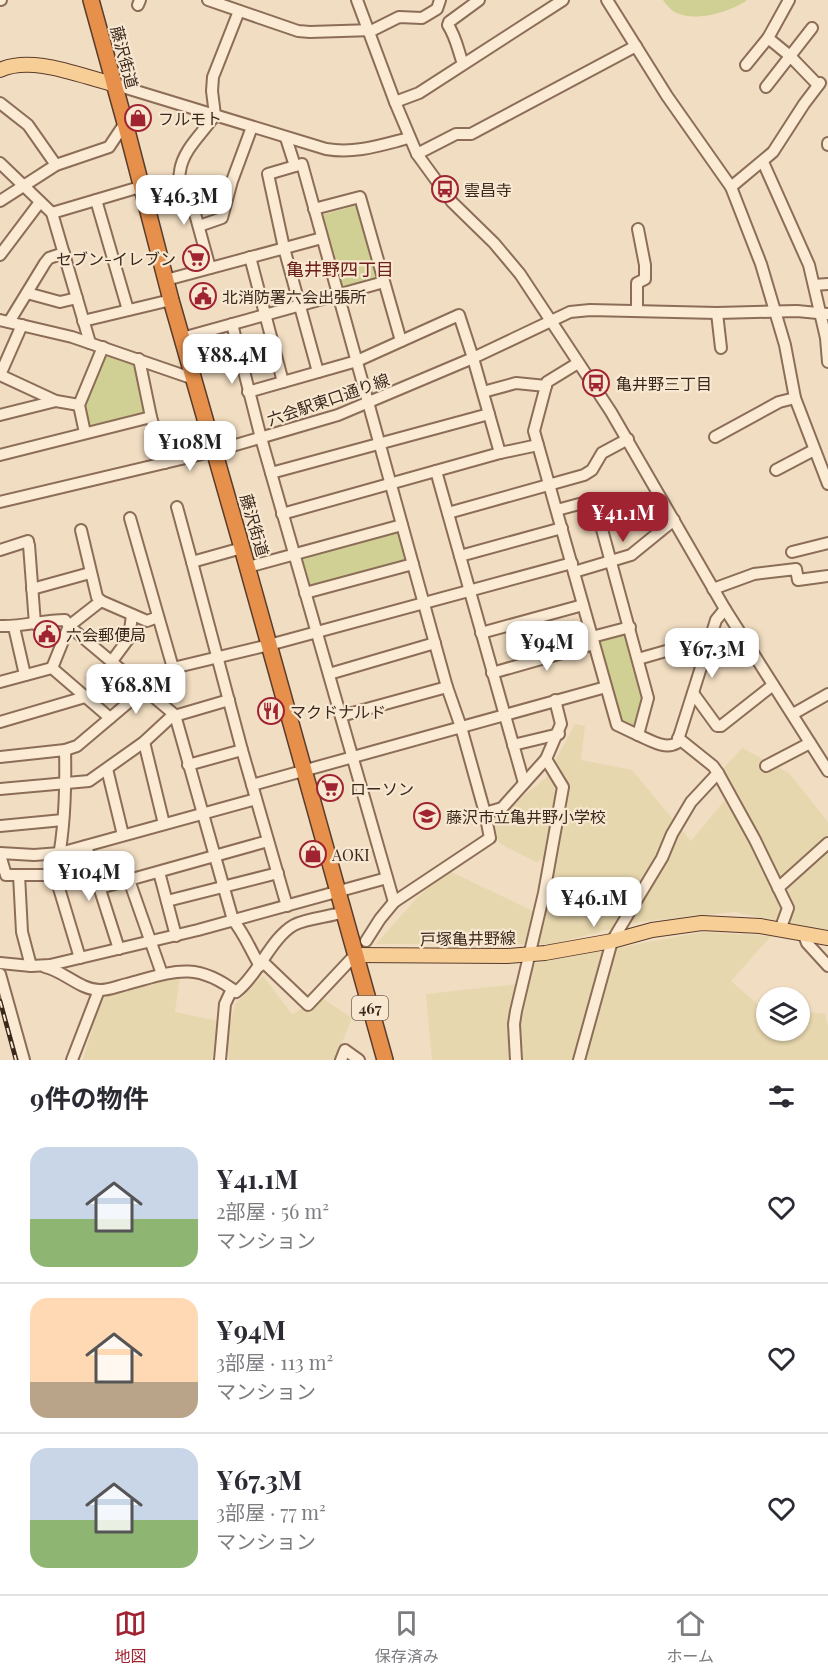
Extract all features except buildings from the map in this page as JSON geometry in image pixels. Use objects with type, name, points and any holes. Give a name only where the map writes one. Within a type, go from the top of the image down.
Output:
[{"type":"highway","name":"藤沢街道","points":[[91,0],[171,300],[385,1060]]},
{"type":"main road","points":[[0,70],[16,64],[27,64],[113,84]]},
{"type":"main road","name":"戸塚亀井野線","points":[[355,955],[507,956],[530,954],[612,941],[652,930],[702,923],[737,923],[828,938]]},
{"type":"street","points":[[208,0],[225,3],[239,11],[298,31],[341,33],[368,31],[399,16],[422,18],[437,9],[441,0]]},
{"type":"street","points":[[357,0],[417,154],[452,202],[494,243],[520,274],[628,440],[725,609],[828,771]]},
{"type":"street","points":[[463,64],[455,36],[448,25],[479,0]]},
{"type":"street","points":[[395,102],[419,93],[563,0]]},
{"type":"street","points":[[607,0],[666,96],[731,187],[761,264],[773,311],[785,345],[795,398],[828,484]]},
{"type":"street","points":[[746,65],[768,38],[789,0]]},
{"type":"street","points":[[185,194],[180,177],[183,160],[215,115],[213,77],[239,11]]},
{"type":"street","points":[[766,87],[812,28]]},
{"type":"street","points":[[731,187],[773,152],[819,84],[768,38]]},
{"type":"street","points":[[417,154],[456,134],[471,134],[636,46]]},
{"type":"street","points":[[113,84],[326,149],[348,152],[374,148],[409,138]]},
{"type":"street","points":[[0,103],[28,125],[56,165]]},
{"type":"street","points":[[0,201],[56,165],[109,147],[125,123]]},
{"type":"street","points":[[199,226],[222,218],[232,181],[252,127]]},
{"type":"street","points":[[286,138],[295,166]]},
{"type":"street","points":[[763,162],[809,265],[824,313],[828,362]]},
{"type":"street","points":[[0,163],[52,213],[90,343]]},
{"type":"street","points":[[318,372],[284,248],[268,174],[302,164],[423,603],[485,813],[490,838],[394,903],[366,940]]},
{"type":"street","points":[[52,213],[140,187]]},
{"type":"street","points":[[146,206],[189,192],[210,268]]},
{"type":"street","points":[[314,209],[360,197],[401,341]]},
{"type":"street","points":[[96,200],[128,310]]},
{"type":"street","points":[[2,249],[40,202]]},
{"type":"street","points":[[637,311],[637,283],[645,279],[645,265],[638,229]]},
{"type":"street","points":[[166,280],[322,238]]},
{"type":"street","points":[[64,254],[50,258],[45,263],[27,293],[5,321],[90,343],[194,379]]},
{"type":"street","points":[[250,257],[283,382]]},
{"type":"street","points":[[182,338],[384,282]]},
{"type":"street","points":[[814,285],[828,284]]},
{"type":"street","points":[[27,293],[60,302],[77,298]]},
{"type":"street","points":[[83,321],[171,300]]},
{"type":"street","name":"六会駅東口通り線","points":[[0,502],[215,451],[338,415],[474,358],[570,312],[590,310],[824,313]]},
{"type":"street","points":[[717,312],[721,348]]},
{"type":"street","points":[[248,392],[357,361],[459,315],[474,358],[500,453]]},
{"type":"street","points":[[232,324],[248,392],[282,514],[394,903]]},
{"type":"street","points":[[22,325],[0,375],[56,401],[79,405]]},
{"type":"street","points":[[85,433],[79,405],[103,347]]},
{"type":"street","points":[[139,359],[151,417],[165,463]]},
{"type":"street","points":[[578,363],[547,382],[534,431],[617,725],[664,746],[673,746],[677,743],[716,620],[725,609]]},
{"type":"street","points":[[483,392],[516,383],[546,386]]},
{"type":"street","points":[[715,437],[779,402],[795,398]]},
{"type":"street","points":[[0,415],[56,401]]},
{"type":"street","points":[[271,473],[489,414]]},
{"type":"street","points":[[0,455],[151,417]]},
{"type":"street","points":[[448,513],[589,473],[602,453],[628,440]]},
{"type":"street","points":[[282,514],[500,453],[538,445]]},
{"type":"street","points":[[776,470],[814,450]]},
{"type":"street","points":[[436,471],[524,783]]},
{"type":"street","points":[[557,510],[594,500],[648,698],[638,735]]},
{"type":"street","points":[[177,507],[242,750],[287,906]]},
{"type":"street","points":[[130,518],[173,668]]},
{"type":"street","points":[[0,757],[65,750],[77,746],[161,675],[173,668],[270,645],[469,590],[573,567],[611,562],[631,555],[674,520]]},
{"type":"street","points":[[248,567],[402,525]]},
{"type":"street","points":[[460,556],[562,528]]},
{"type":"street","points":[[81,530],[97,597],[101,601],[147,621],[158,617]]},
{"type":"street","points":[[0,550],[28,543],[35,624]]},
{"type":"street","points":[[792,552],[828,543]]},
{"type":"street","points":[[192,562],[242,548]]},
{"type":"street","points":[[305,593],[413,564]]},
{"type":"street","points":[[713,589],[754,574],[796,569],[798,580],[828,576]]},
{"type":"street","points":[[32,590],[90,573]]},
{"type":"street","points":[[52,668],[69,626],[101,601]]},
{"type":"street","points":[[481,633],[583,605]]},
{"type":"street","points":[[112,661],[129,638],[132,615]]},
{"type":"street","points":[[0,626],[14,627],[51,620],[65,620],[69,626],[176,715],[232,920],[241,929],[244,938],[262,964],[308,1005],[355,955]]},
{"type":"street","points":[[14,627],[25,675]]},
{"type":"street","points":[[492,673],[630,627]]},
{"type":"street","points":[[328,674],[435,643]]},
{"type":"street","points":[[638,659],[666,651],[703,663]]},
{"type":"street","points":[[0,682],[52,668]]},
{"type":"street","points":[[52,668],[110,718]]},
{"type":"street","points":[[693,693],[717,726],[721,726],[773,685]]},
{"type":"street","points":[[341,716],[447,687]]},
{"type":"street","points":[[252,785],[606,687]]},
{"type":"street","points":[[793,714],[828,694]]},
{"type":"street","points":[[0,722],[86,698]]},
{"type":"street","points":[[0,789],[89,781],[144,742],[163,723],[176,715],[229,700]]},
{"type":"street","points":[[485,813],[502,808],[546,759],[559,734],[561,724],[555,700]]},
{"type":"street","points":[[513,745],[559,734]]},
{"type":"street","points":[[678,738],[713,766],[755,840],[788,908],[780,930]]},
{"type":"street","points":[[144,742],[164,824]]},
{"type":"street","points":[[766,766],[810,743]]},
{"type":"street","points":[[65,750],[66,784],[60,853],[55,875],[80,958]]},
{"type":"street","points":[[188,765],[242,750]]},
{"type":"street","points":[[516,1060],[514,1024],[544,893],[563,787],[546,759]]},
{"type":"street","points":[[107,769],[123,835]]},
{"type":"street","points":[[579,1060],[612,941],[662,858],[672,834],[691,802],[718,773]]},
{"type":"street","points":[[55,875],[6,875],[0,854],[60,853],[256,799]]},
{"type":"street","points":[[0,826],[63,820]]},
{"type":"street","points":[[100,888],[268,841]]},
{"type":"street","points":[[778,888],[828,843]]},
{"type":"street","points":[[86,846],[119,950]]},
{"type":"street","points":[[159,872],[177,936]]},
{"type":"street","points":[[167,901],[278,873]]},
{"type":"street","points":[[19,875],[22,932],[36,966]]},
{"type":"street","points":[[36,966],[177,936],[387,878]]},
{"type":"street","points":[[129,880],[162,974]]},
{"type":"street","points":[[0,963],[53,969],[83,986],[99,990],[181,970],[208,974],[236,992],[262,964],[284,932],[294,925],[344,912]]},
{"type":"street","points":[[804,935],[807,943],[828,966]]},
{"type":"street","points":[[0,974],[24,1060]]},
{"type":"street","points":[[220,1060],[225,1004],[232,989]]},
{"type":"street","points":[[72,1060],[99,990]]},
{"type":"street","points":[[341,1060],[345,1050],[359,1060]]},
{"type":"shaded area","points":[[575,724],[585,726],[581,760],[632,770],[691,841],[730,794],[721,771],[742,748],[789,773],[828,822],[828,929],[815,929],[734,912],[638,922],[552,944],[376,944],[416,899],[447,870],[537,913],[545,858],[536,862],[499,843],[492,821],[546,778]]},
{"type":"shaded area","points":[[703,932],[771,936],[731,981],[756,1003],[756,1041],[810,1041],[810,1012],[825,1014],[828,1027],[828,1060],[432,1060],[426,994],[517,984],[525,965]]},
{"type":"shaded area","points":[[263,976],[292,1014],[322,998],[352,1018],[335,1060],[229,1060],[227,1039],[235,1004]]},
{"type":"shaded area","points":[[180,977],[175,1012],[218,1021],[212,1060],[83,1060],[101,998]]},
{"type":"green space","points":[[663,0],[747,0],[723,12],[703,16],[685,16],[675,12]]},
{"type":"green space","points":[[361,204],[383,282],[344,292],[322,215]]},
{"type":"green space","points":[[105,351],[136,362],[150,414],[88,429],[83,405]]},
{"type":"green space","points":[[402,529],[411,561],[311,589],[302,556]]},
{"type":"green space","points":[[628,630],[646,698],[637,731],[619,723],[595,638]]},
{"type":"railway","points":[[0,1001],[16,1060]]},
{"type":"place","name":"フルモト","points":[[138,118]]},
{"type":"place","name":"雲昌寺","points":[[445,189]]},
{"type":"place","name":"セブン-イレブン","points":[[196,258]]},
{"type":"place","name":"北消防署六会出張所","points":[[203,296]]},
{"type":"place","name":"亀井野三丁目","points":[[596,383]]},
{"type":"place","name":"六会郵便局","points":[[47,634]]},
{"type":"place","name":"マクドナルド","points":[[271,711]]},
{"type":"place","name":"ローソン","points":[[330,788]]},
{"type":"place","name":"藤沢市立亀井野小学校","points":[[427,816]]},
{"type":"place","name":"AOKI","points":[[313,854]]},
{"type":"district","name":"亀井野四丁目","points":[[340,269]]}]
